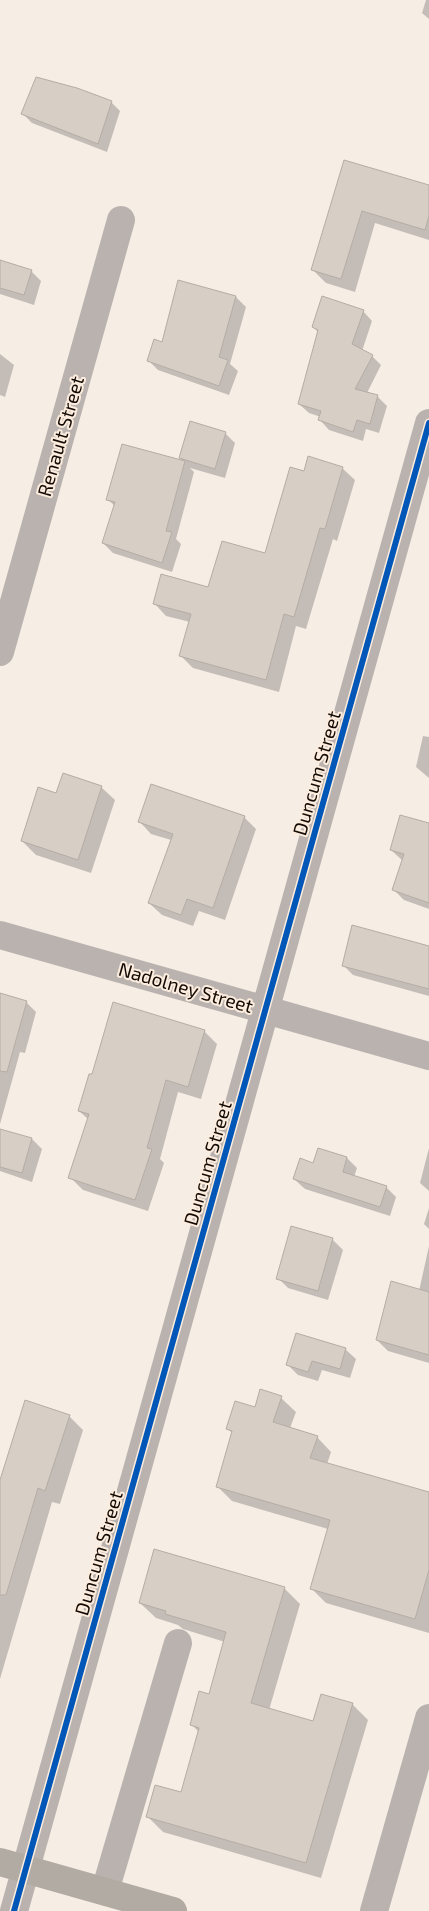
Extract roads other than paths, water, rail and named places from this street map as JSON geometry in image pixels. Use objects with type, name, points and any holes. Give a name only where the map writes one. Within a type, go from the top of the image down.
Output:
[{"type":"main road","points":[[13,1866],[173,1911]]},
{"type":"street","name":"Renault Street","points":[[0,652],[121,220]]},
{"type":"street","name":"Duncum Street","points":[[14,1911],[13,1866],[265,1010],[429,424]]},
{"type":"street","name":"Nadolney Street","points":[[0,935],[429,1056]]},
{"type":"street","points":[[104,1891],[178,1644]]},
{"type":"street","points":[[374,1911],[429,1718]]}]
